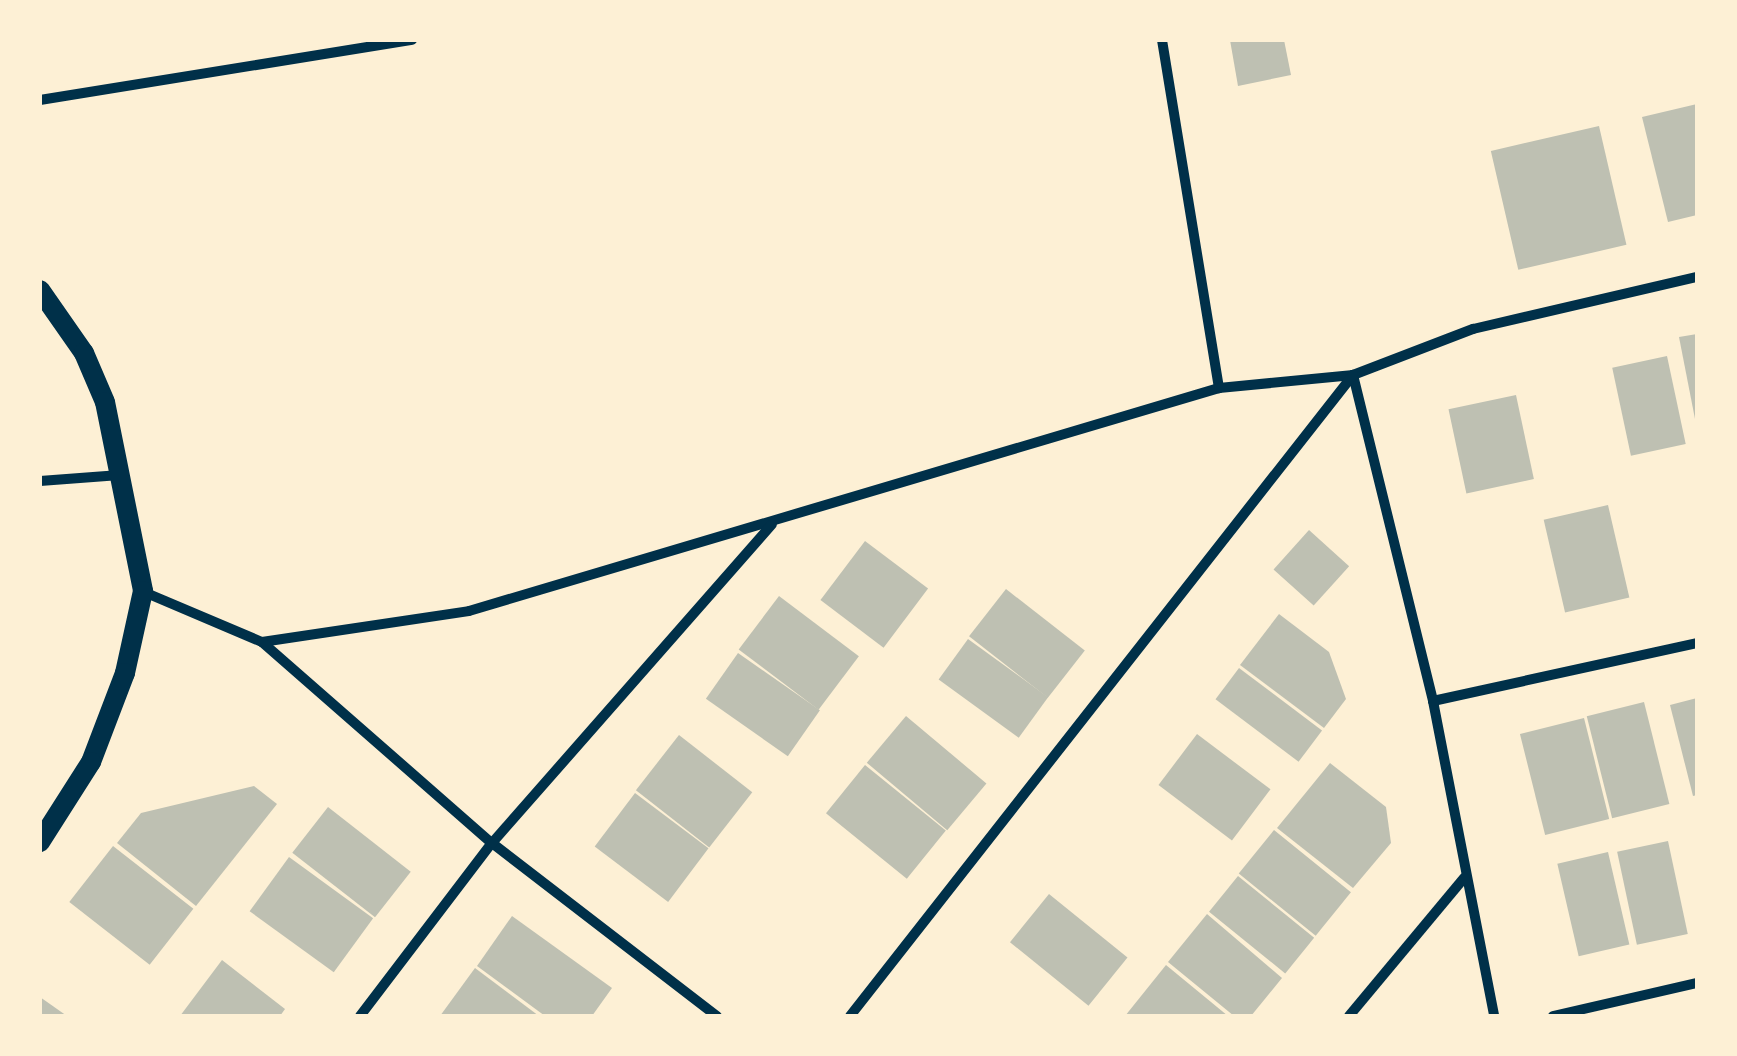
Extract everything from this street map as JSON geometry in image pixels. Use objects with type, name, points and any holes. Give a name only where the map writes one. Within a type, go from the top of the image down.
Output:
[{"type":"main road","points":[[40,290],[91,369],[120,475],[143,591],[125,673],[91,762],[40,842]]},
{"type":"street","points":[[40,100],[412,40]]},
{"type":"street","points":[[1162,40],[1218,388]]},
{"type":"street","points":[[262,642],[469,611],[772,524],[1218,388],[1353,375],[1473,329],[1697,278]]},
{"type":"street","points":[[1353,375],[1433,701],[1464,878],[1494,1016]]},
{"type":"street","points":[[850,1016],[1353,375]]},
{"type":"street","points":[[40,481],[120,475]]},
{"type":"street","points":[[360,1016],[492,842],[772,524]]},
{"type":"street","points":[[143,591],[262,642],[492,842],[717,1016]]},
{"type":"street","points":[[1433,701],[1697,643]]},
{"type":"street","points":[[1349,1016],[1464,878]]},
{"type":"street","points":[[1553,1016],[1697,983]]},
{"type":"building","points":[[1230,40],[1284,40],[1291,75],[1238,86]]},
{"type":"building","points":[[1697,104],[1697,215],[1668,222],[1642,117]]},
{"type":"building","points":[[1599,126],[1626,245],[1518,270],[1491,151]]},
{"type":"building","points":[[1697,334],[1697,419],[1695,419],[1679,337]]},
{"type":"building","points":[[1667,356],[1686,444],[1631,456],[1612,368]]},
{"type":"building","points":[[1516,395],[1534,479],[1466,493],[1449,409]]},
{"type":"building","points":[[1608,505],[1629,598],[1565,612],[1544,520]]},
{"type":"building","points":[[1309,530],[1349,566],[1314,606],[1274,569]]},
{"type":"building","points":[[865,541],[928,589],[884,648],[820,600]]},
{"type":"building","points":[[1006,589],[1085,651],[1048,698],[969,636]]},
{"type":"building","points":[[779,596],[859,656],[819,710],[739,650]]},
{"type":"building","points":[[1279,614],[1329,652],[1346,699],[1324,728],[1240,665]]},
{"type":"building","points":[[968,639],[1048,697],[1019,738],[939,679]]},
{"type":"building","points":[[738,653],[820,710],[788,756],[706,699]]},
{"type":"building","points":[[1239,668],[1322,731],[1299,762],[1216,699]]},
{"type":"building","points":[[1697,698],[1697,795],[1693,796],[1670,705]]},
{"type":"building","points":[[1644,702],[1669,804],[1612,818],[1587,716]]},
{"type":"building","points":[[906,716],[986,783],[947,830],[867,763]]},
{"type":"building","points":[[1584,718],[1609,819],[1545,835],[1520,734]]},
{"type":"building","points":[[1197,734],[1270,789],[1232,840],[1158,785]]},
{"type":"building","points":[[679,735],[752,792],[709,847],[636,790]]},
{"type":"building","points":[[1330,763],[1386,807],[1391,843],[1353,888],[1277,828]]},
{"type":"building","points":[[865,765],[946,830],[907,879],[826,813]]},
{"type":"building","points":[[254,786],[277,804],[196,906],[117,843],[141,813]]},
{"type":"building","points":[[635,793],[708,848],[668,902],[595,847]]},
{"type":"building","points":[[328,807],[411,872],[375,917],[292,853]]},
{"type":"building","points":[[1274,830],[1351,892],[1316,936],[1239,874]]},
{"type":"building","points":[[1668,841],[1688,934],[1637,945],[1617,852]]},
{"type":"building","points":[[113,846],[193,909],[150,965],[69,902]]},
{"type":"building","points":[[1608,852],[1629,945],[1579,956],[1557,864]]},
{"type":"building","points":[[289,857],[373,918],[334,972],[250,911]]},
{"type":"building","points":[[1238,876],[1314,938],[1285,973],[1209,912]]},
{"type":"building","points":[[1049,894],[1127,958],[1088,1006],[1010,942]]},
{"type":"building","points":[[1207,914],[1282,978],[1251,1016],[1234,1016],[1168,962]]},
{"type":"building","points":[[512,916],[612,988],[592,1016],[545,1016],[477,966]]},
{"type":"building","points":[[222,960],[285,1009],[280,1016],[180,1016]]},
{"type":"building","points":[[1166,965],[1228,1016],[1125,1016]]},
{"type":"building","points":[[475,968],[539,1016],[440,1016]]},
{"type":"building","points":[[40,997],[67,1016],[40,1016]]}]
